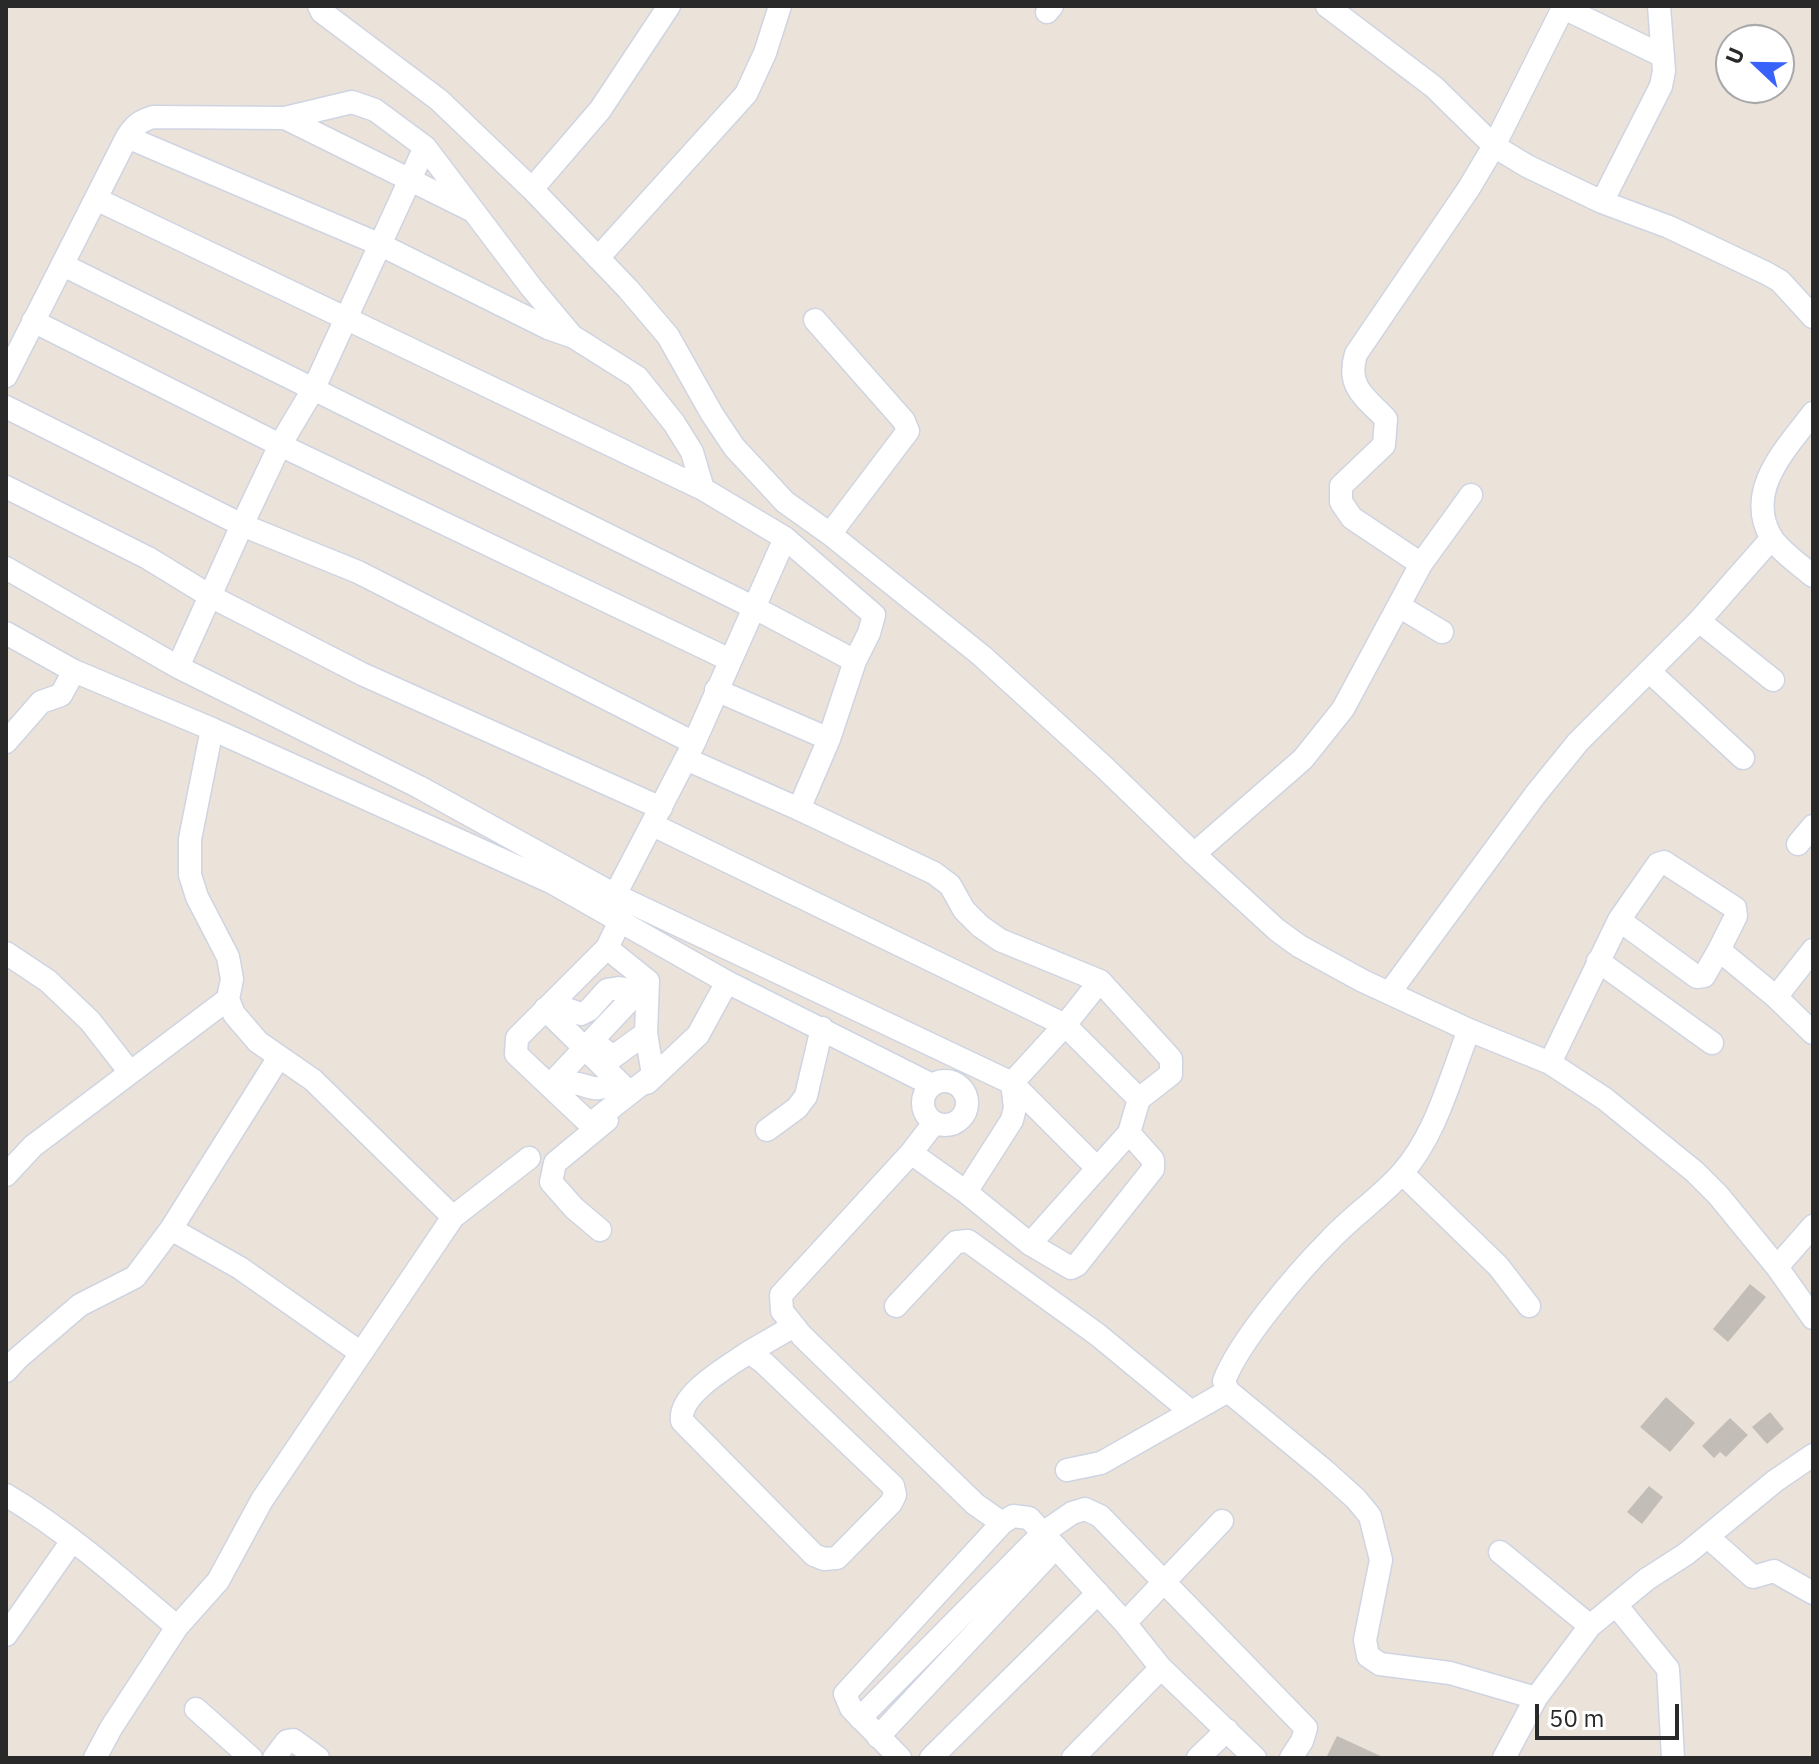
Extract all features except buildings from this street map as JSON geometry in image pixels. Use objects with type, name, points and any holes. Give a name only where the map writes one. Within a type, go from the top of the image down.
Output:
[{"type":"street","points":[[319,6],[322,12],[439,100],[532,189],[598,258],[668,336],[734,447],[785,502],[830,534],[982,656],[1277,930],[1299,946],[1363,981],[1550,1063],[1605,1099],[1695,1172],[1718,1195],[1777,1267],[1813,1318]]},
{"type":"street","points":[[532,189],[600,110],[669,6]]},
{"type":"street","points":[[598,258],[746,94],[770,40],[780,6]]},
{"type":"street","points":[[1327,6],[1434,87],[1494,146],[1527,166],[1602,202],[1669,227],[1766,273],[1780,281],[1813,317]]},
{"type":"street","points":[[1602,202],[1661,86],[1663,56],[1659,6]]},
{"type":"street","points":[[1421,564],[1352,518],[1341,502],[1341,486],[1384,445],[1386,437],[1386,419],[1359,391],[1352,379],[1356,354],[1460,202],[1494,146],[1561,12],[1570,11],[1663,56]]},
{"type":"street","points":[[6,376],[135,124],[153,117],[285,118],[352,102],[375,110],[425,147],[572,336]]},
{"type":"street","points":[[285,118],[478,213]]},
{"type":"street","points":[[127,137],[381,245],[548,328],[572,336],[637,377],[674,423],[692,452],[703,489]]},
{"type":"street","points":[[178,667],[280,445],[314,388],[425,147]]},
{"type":"street","points":[[96,199],[703,489],[785,538],[874,615],[829,739],[799,809]]},
{"type":"street","points":[[63,265],[755,608],[855,661]]},
{"type":"street","points":[[815,320],[839,351],[904,421],[908,431],[830,534]]},
{"type":"street","points":[[33,321],[280,445],[730,660]]},
{"type":"street","points":[[6,407],[242,525],[358,572],[799,809],[934,873],[950,885],[972,918],[1000,940],[1100,981],[1171,1059],[1171,1074],[1139,1099],[1129,1133],[1030,1244]]},
{"type":"street","points":[[1813,413],[1768,474],[1763,497],[1765,520],[1772,538],[1813,576]]},
{"type":"street","points":[[6,487],[148,558],[210,596],[362,674],[657,816],[1065,1025],[1139,1099]]},
{"type":"street","points":[[1194,854],[1303,759],[1343,709],[1421,564],[1471,495]]},
{"type":"street","points":[[615,895],[690,751],[785,538]]},
{"type":"street","points":[[1390,992],[1535,795],[1578,742],[1699,621],[1772,538]]},
{"type":"street","points":[[6,568],[178,667],[419,787],[615,895],[1012,1083],[1097,1168]]},
{"type":"street","points":[[1399,606],[1442,632]]},
{"type":"street","points":[[1699,621],[1773,680]]},
{"type":"street","points":[[6,633],[74,671],[212,729],[551,882],[727,982],[932,1085],[951,1082],[963,1090],[967,1102],[964,1115],[959,1120],[947,1126],[928,1118],[922,1104],[932,1085]]},
{"type":"street","points":[[6,742],[41,702],[61,695],[74,671]]},
{"type":"street","points":[[1650,672],[1743,758]]},
{"type":"street","points":[[716,690],[829,739]]},
{"type":"street","points":[[212,729],[190,839],[190,875],[197,897],[228,957],[232,979],[228,999],[234,1014],[258,1042],[313,1080],[453,1217]]},
{"type":"street","points":[[1798,844],[1813,826]]},
{"type":"street","points":[[1550,1063],[1619,920],[1658,864],[1664,862],[1735,908],[1736,916],[1704,976],[1697,977],[1619,920]]},
{"type":"street","points":[[620,921],[607,948],[517,1038],[516,1054],[589,1123],[593,1122],[624,1078],[646,1033]]},
{"type":"street","points":[[556,1091],[572,1082],[593,1089],[624,1078],[653,1075],[643,986],[607,948]]},
{"type":"street","points":[[1719,950],[1776,997],[1813,1033]]},
{"type":"street","points":[[1776,997],[1813,950]]},
{"type":"street","points":[[6,953],[48,981],[90,1021],[129,1071]]},
{"type":"street","points":[[1598,961],[1712,1043]]},
{"type":"street","points":[[966,1192],[1012,1120],[1015,1108],[1012,1083],[1100,981]]},
{"type":"street","points":[[600,1230],[574,1208],[551,1182],[555,1163],[586,1139],[691,1043],[703,1028],[727,982]]},
{"type":"street","points":[[549,1006],[581,1014],[589,1010],[607,990],[643,986]]},
{"type":"street","points":[[556,1091],[588,1044],[643,986]]},
{"type":"street","points":[[6,1175],[33,1146],[228,999]]},
{"type":"street","points":[[549,1006],[624,1078]]},
{"type":"street","points":[[767,1130],[797,1108],[806,1096],[822,1028]]},
{"type":"street","points":[[1469,1030],[1430,1129],[1402,1173],[1329,1240],[1262,1320],[1224,1381],[1228,1391],[1325,1471],[1370,1516],[1381,1560],[1365,1640],[1368,1656],[1380,1664],[1450,1673],[1536,1698]]},
{"type":"street","points":[[6,1371],[80,1305],[135,1277],[171,1229],[279,1057]]},
{"type":"street","points":[[934,1123],[911,1153],[781,1295],[782,1311],[934,1466],[975,1504],[1002,1523]]},
{"type":"street","points":[[911,1153],[966,1192],[1030,1244],[1071,1268],[1077,1265],[1153,1169],[1153,1160],[1129,1133]]},
{"type":"street","points":[[95,1758],[177,1627],[218,1581],[262,1500],[453,1217],[529,1158]]},
{"type":"street","points":[[1402,1173],[1498,1266],[1529,1306]]},
{"type":"street","points":[[1777,1267],[1813,1226]]},
{"type":"street","points":[[171,1229],[240,1268],[361,1353]]},
{"type":"street","points":[[896,1306],[956,1242],[968,1241],[1098,1335],[1190,1411]]},
{"type":"street","points":[[749,1352],[893,1486],[895,1495],[891,1503],[837,1558],[824,1559],[814,1555],[682,1421],[680,1411],[685,1401],[711,1379],[749,1352],[794,1326]]},
{"type":"street","points":[[1067,1470],[1101,1463],[1228,1391]]},
{"type":"street","points":[[1504,1758],[1536,1698],[1590,1626],[1647,1579],[1708,1537],[1775,1481],[1813,1455]]},
{"type":"street","points":[[6,1495],[35,1512],[108,1567],[177,1627]]},
{"type":"street","points":[[878,1737],[1072,1513],[1085,1509],[1092,1510],[1306,1728],[1291,1758]]},
{"type":"street","points":[[900,1758],[851,1708],[845,1694],[1002,1523],[1021,1515],[1029,1518],[1050,1540],[1161,1668],[1255,1758]]},
{"type":"street","points":[[1125,1623],[1222,1521]]},
{"type":"street","points":[[1708,1537],[1753,1577],[1774,1571],[1813,1593]]},
{"type":"street","points":[[860,1718],[1050,1540]]},
{"type":"street","points":[[6,1635],[72,1541]]},
{"type":"street","points":[[1500,1552],[1590,1626]]},
{"type":"street","points":[[931,1758],[1098,1593]]},
{"type":"street","points":[[1616,1605],[1668,1669],[1673,1758]]},
{"type":"street","points":[[1073,1758],[1161,1668]]},
{"type":"street","points":[[196,1709],[251,1758]]},
{"type":"street","points":[[1198,1758],[1227,1730]]},
{"type":"street","points":[[274,1758],[287,1741],[293,1740],[318,1758]]}]
